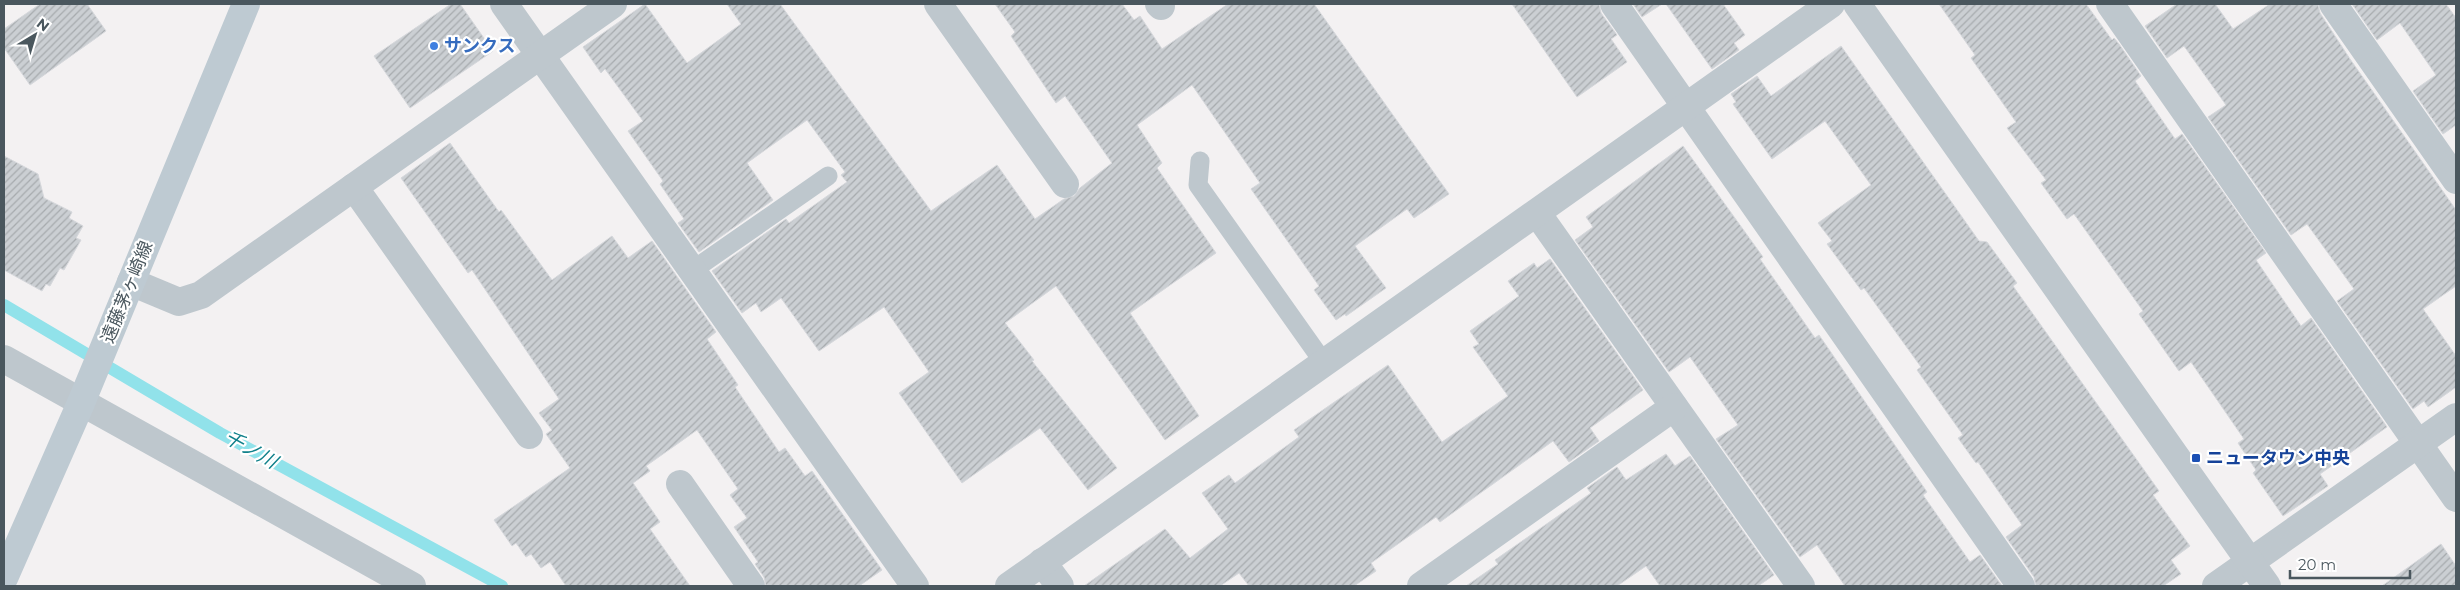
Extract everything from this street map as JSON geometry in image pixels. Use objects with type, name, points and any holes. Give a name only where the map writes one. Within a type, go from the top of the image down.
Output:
[{"type":"main road","name":"遠藤茅ヶ崎線","points":[[4,578],[86,391],[246,4]]},
{"type":"street","points":[[504,4],[915,586]]},
{"type":"street","points":[[131,282],[179,302],[201,295],[613,4]]},
{"type":"street","points":[[938,4],[1065,184]]},
{"type":"street","points":[[1614,4],[2021,586]]},
{"type":"street","points":[[1009,586],[1831,4]]},
{"type":"street","points":[[1857,4],[2267,586]]},
{"type":"street","points":[[2110,4],[2456,498]]},
{"type":"street","points":[[2333,4],[2456,180]]},
{"type":"street","points":[[354,187],[530,435]]},
{"type":"street","points":[[1537,213],[1801,586]]},
{"type":"street","points":[[4,359],[86,391],[412,586]]},
{"type":"street","points":[[1421,586],[1674,407]]},
{"type":"street","points":[[2216,586],[2456,417]]},
{"type":"street","points":[[680,484],[751,586]]},
{"type":"street","points":[[1042,562],[1060,586]]},
{"type":"lane","points":[[1200,161],[1198,185],[1324,363]]},
{"type":"lane","points":[[693,270],[828,176]]},
{"type":"building","points":[[40,4],[87,4],[106,31],[30,85],[4,48],[4,29]]},
{"type":"building","points":[[451,4],[460,4],[493,51],[410,108],[374,56]]},
{"type":"building","points":[[645,4],[687,63],[741,24],[727,4],[780,4],[931,211],[997,165],[1035,219],[1064,199],[1074,196],[1080,188],[1112,163],[1065,96],[1056,103],[1011,36],[1015,32],[995,4],[1122,4],[1134,20],[1140,16],[1162,49],[1228,4],[1314,4],[1449,194],[1414,218],[1407,209],[1355,246],[1386,288],[1346,316],[1345,314],[1336,320],[1314,290],[1319,286],[1251,189],[1260,183],[1192,85],[1137,125],[1162,163],[1157,168],[1216,253],[1130,313],[1199,416],[1165,440],[1056,286],[1005,323],[1034,360],[1032,361],[1117,468],[1088,490],[1040,428],[962,483],[899,393],[929,372],[884,307],[819,351],[781,298],[761,312],[756,303],[742,313],[712,271],[786,219],[789,223],[847,182],[841,175],[845,172],[807,120],[747,163],[773,200],[699,252],[678,223],[684,219],[660,184],[663,181],[628,131],[643,121],[605,69],[601,73],[583,47]]},
{"type":"building","points":[[1512,4],[1599,4],[1601,13],[1617,35],[1611,39],[1627,62],[1577,97]]},
{"type":"building","points":[[1633,4],[1662,4],[1642,17]]},
{"type":"building","points":[[1666,4],[1723,4],[1745,35],[1734,43],[1739,50],[1712,69]]},
{"type":"building","points":[[1939,4],[2086,4],[2112,40],[2114,38],[2119,44],[2141,76],[2135,81],[2175,139],[2182,134],[2266,253],[2256,260],[2301,326],[2311,318],[2387,427],[2320,474],[2328,486],[2283,516],[2253,473],[2256,470],[2238,443],[2244,439],[2191,362],[2179,371],[2139,314],[2143,311],[2074,214],[2067,219],[2041,183],[2046,180],[2007,128],[2016,122],[1971,58],[1975,55]]},
{"type":"building","points":[[2177,4],[2215,4],[2233,29],[2270,4],[2318,4],[2320,13],[2350,59],[2456,210],[2456,286],[2423,309],[2456,356],[2456,387],[2428,407],[2424,401],[2413,409],[2337,301],[2354,289],[2307,224],[2291,235],[2208,117],[2226,105],[2184,46],[2167,58],[2145,26]]},
{"type":"building","points":[[2352,4],[2446,4],[2456,18],[2456,125],[2443,134],[2413,91],[2436,75],[2400,23],[2377,40]]},
{"type":"building","points":[[1841,46],[1979,241],[1987,242],[2017,283],[2013,286],[2159,491],[2153,495],[2190,546],[2171,560],[2181,574],[2163,586],[2036,586],[2034,577],[2006,537],[2022,525],[1978,462],[1976,463],[1958,438],[1963,435],[1917,370],[1921,367],[1864,288],[1861,290],[1827,244],[1832,241],[1818,223],[1871,185],[1825,121],[1772,159],[1733,104],[1736,102],[1731,94],[1757,76],[1771,96]]},
{"type":"building","points":[[450,143],[499,212],[501,210],[552,280],[612,236],[628,258],[652,241],[716,332],[707,339],[738,385],[735,387],[779,452],[785,448],[805,476],[812,471],[882,570],[859,586],[766,586],[764,577],[755,564],[758,562],[734,527],[747,518],[730,495],[738,489],[697,430],[646,466],[650,471],[633,483],[660,522],[650,529],[690,586],[566,586],[550,562],[541,568],[531,554],[526,557],[516,543],[512,546],[494,520],[570,468],[546,434],[552,430],[539,413],[559,399],[472,270],[468,273],[401,178]]},
{"type":"building","points":[[1683,146],[1763,257],[1760,259],[1815,338],[1819,335],[1927,492],[1923,495],[1970,562],[1980,555],[2002,586],[1845,586],[1817,545],[1800,557],[1716,439],[1738,425],[1690,357],[1669,372],[1575,240],[1593,227],[1586,217]]},
{"type":"building","points":[[4,156],[38,174],[44,198],[72,212],[69,218],[83,226],[76,238],[81,240],[64,270],[60,268],[50,286],[46,284],[42,291],[4,270]]},
{"type":"building","points":[[1550,259],[1643,390],[1590,428],[1599,441],[1569,462],[1553,441],[1440,522],[1436,517],[1371,563],[1376,571],[1354,586],[1249,586],[1239,573],[1220,586],[1084,586],[1165,529],[1190,558],[1228,529],[1202,493],[1229,475],[1235,483],[1299,437],[1294,430],[1388,365],[1442,442],[1508,396],[1473,347],[1479,344],[1470,331],[1519,296],[1508,281],[1534,263],[1537,268]]},
{"type":"building","points":[[1666,454],[1675,466],[1690,456],[1774,575],[1758,586],[1660,586],[1646,566],[1617,586],[1466,586],[1498,564],[1495,560],[1591,493],[1587,488],[1617,467],[1626,480]]},
{"type":"building","points":[[2441,544],[2456,566],[2456,586],[2382,586]]},
{"type":"waterway","name":"千ノ川","points":[[4,305],[220,433],[502,586]]},
{"type":"place","name":"サンクス","points":[[434,46]]},
{"type":"place","name":"ニュータウン中央","points":[[2196,458]]}]
